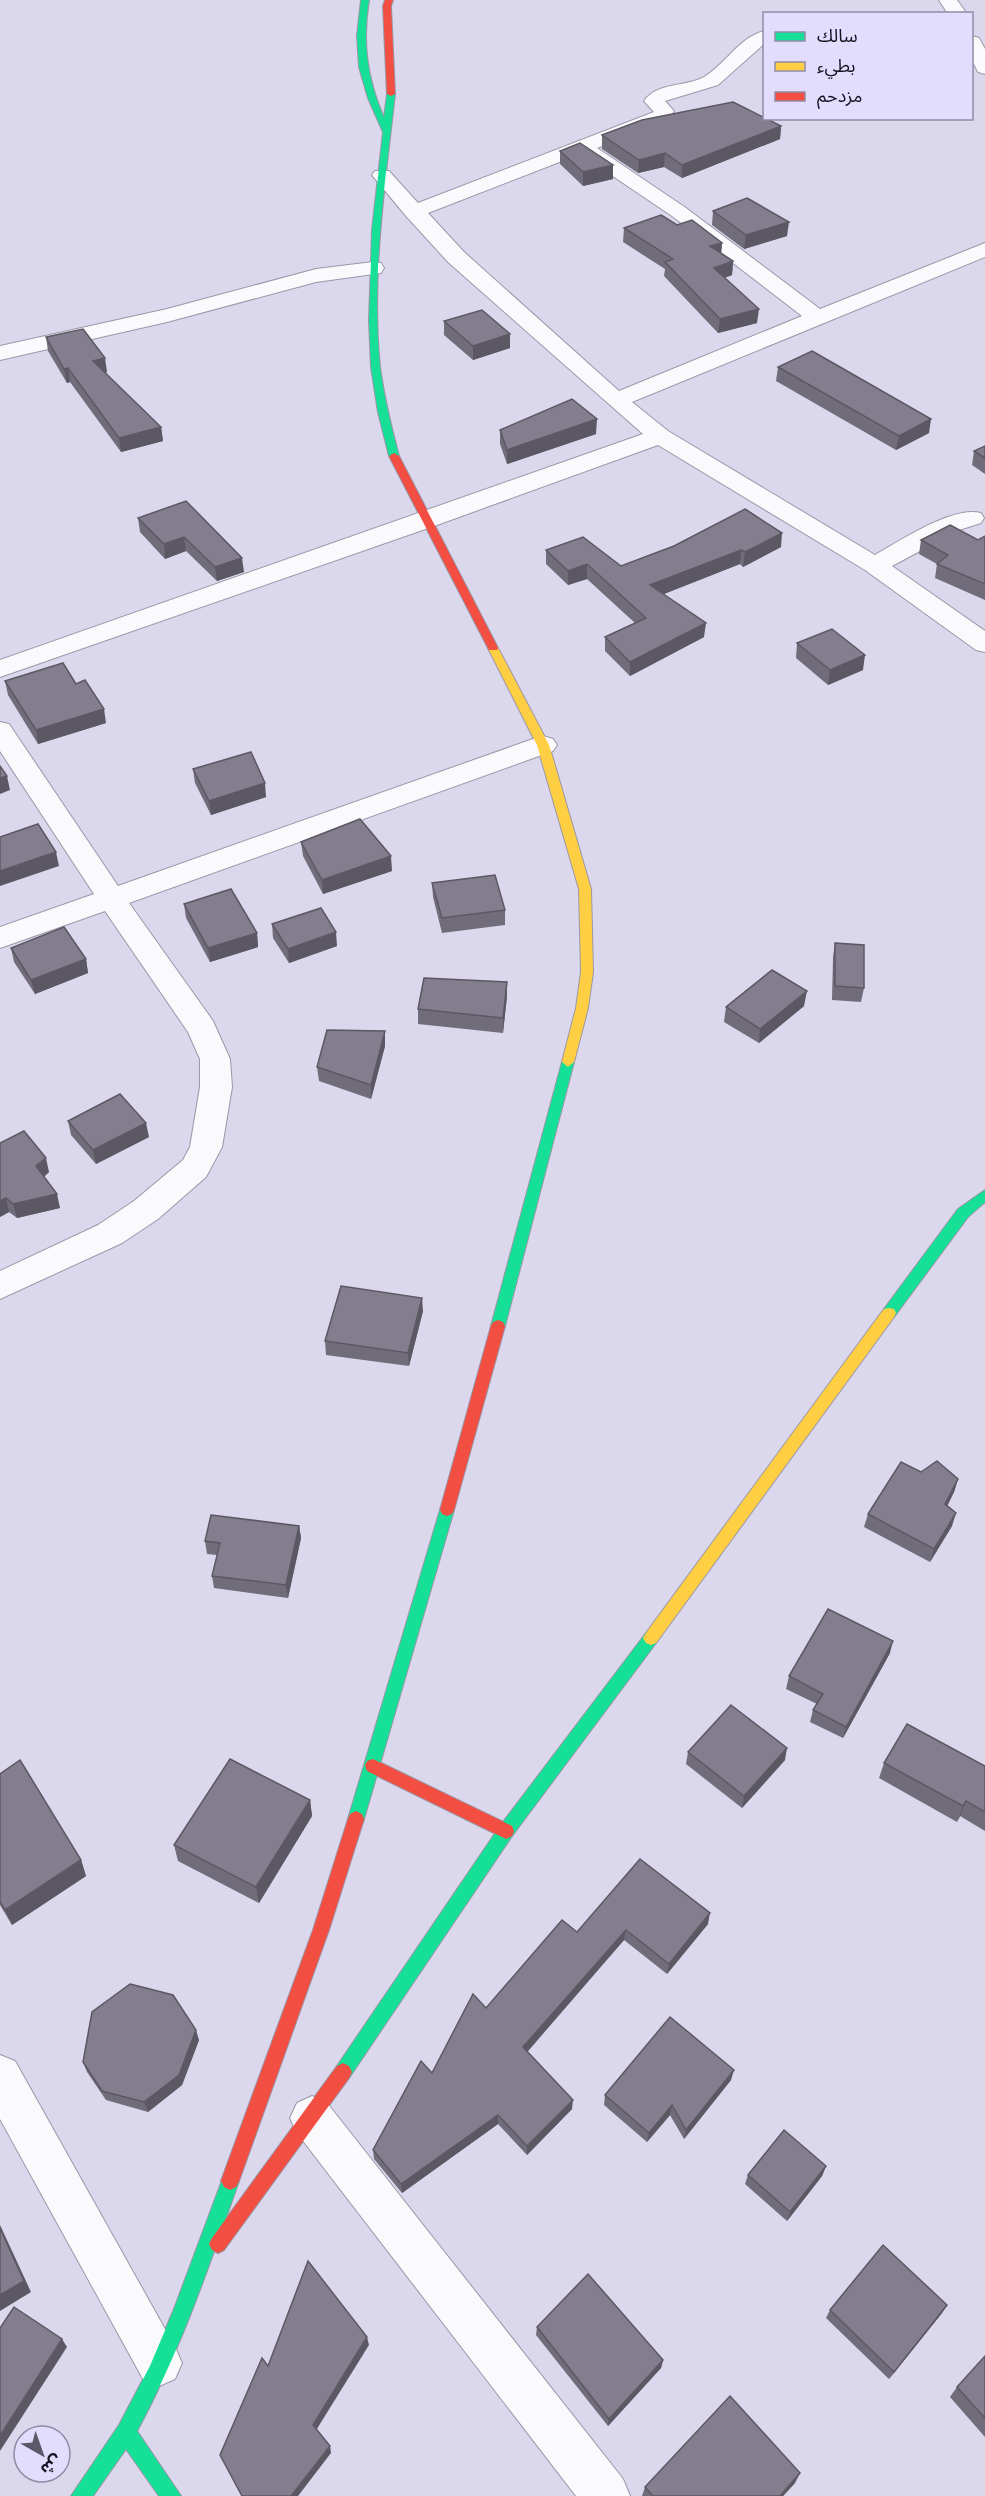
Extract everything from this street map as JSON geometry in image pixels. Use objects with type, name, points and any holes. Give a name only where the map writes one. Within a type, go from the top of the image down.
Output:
[{"type":"main road","points":[[365,0],[358,25],[359,54],[364,84],[386,130]]},
{"type":"main road","points":[[81,2496],[126,2432],[159,2363],[197,2272],[321,1930],[374,1766],[477,1402],[582,1008],[587,972],[585,889],[543,746],[428,520],[397,465],[384,425],[376,387],[373,268],[392,85],[387,6],[389,0]]},
{"type":"main road","points":[[197,2272],[312,2118],[506,1831],[740,1519],[918,1271],[963,1213],[985,1195]]},
{"type":"main road","points":[[374,1766],[506,1831]]},
{"type":"main road","points":[[126,2432],[171,2496]]},
{"type":"street","points":[[413,212],[661,116],[664,111],[654,101],[660,96],[711,81],[750,45],[763,38]]},
{"type":"street","points":[[973,44],[985,69]]},
{"type":"street","points":[[581,146],[696,224],[819,318]]},
{"type":"street","points":[[382,175],[456,257],[616,400],[660,436],[874,565],[966,627],[985,644]]},
{"type":"street","points":[[616,400],[985,249]]},
{"type":"street","points":[[0,353],[156,318],[321,274],[344,269],[373,268]]},
{"type":"street","points":[[0,669],[428,520],[660,436]]},
{"type":"street","points":[[874,565],[950,525],[972,518]]},
{"type":"street","points":[[0,730],[111,898],[202,1029],[215,1059],[216,1087],[206,1147],[195,1168],[146,1210],[110,1234],[0,1286]]},
{"type":"street","points":[[0,938],[543,746]]},
{"type":"street","points":[[0,2076],[159,2363]]},
{"type":"street","points":[[312,2118],[606,2496]]},
{"type":"building","points":[[733,102],[763,117],[763,120],[769,120],[781,126],[682,165],[665,153],[639,160],[602,135],[642,120]]},
{"type":"building","points":[[580,143],[613,165],[583,172],[560,151]]},
{"type":"building","points":[[747,198],[789,222],[746,235],[713,211]]},
{"type":"building","points":[[661,215],[677,225],[692,220],[722,243],[710,246],[733,261],[714,268],[759,309],[720,319],[665,262],[673,259],[624,228]]},
{"type":"building","points":[[482,310],[510,334],[473,346],[444,321]]},
{"type":"building","points":[[83,329],[105,358],[93,361],[161,427],[119,438],[68,368],[64,369],[46,337]]},
{"type":"building","points":[[812,351],[931,419],[899,436],[778,367]]},
{"type":"building","points":[[572,399],[597,419],[507,450],[500,430]]},
{"type":"building","points":[[985,446],[985,458],[974,451]]},
{"type":"building","points":[[186,501],[242,558],[215,567],[184,537],[164,544],[138,518]]},
{"type":"building","points":[[745,509],[782,533],[745,552],[741,550],[650,585],[706,623],[630,662],[605,637],[646,618],[587,564],[568,571],[546,550],[583,537],[621,566],[674,546]]},
{"type":"building","points":[[950,525],[978,540],[985,536],[985,584],[937,564],[948,555],[921,540]]},
{"type":"building","points":[[832,629],[865,655],[830,670],[797,643]]},
{"type":"building","points":[[63,663],[76,684],[85,680],[104,709],[36,730],[5,681]]},
{"type":"building","points":[[251,752],[265,783],[209,801],[193,769]]},
{"type":"building","points":[[0,766],[7,776],[0,778]]},
{"type":"building","points":[[360,819],[391,856],[322,880],[301,842]]},
{"type":"building","points":[[38,824],[56,852],[0,871],[0,837]]},
{"type":"building","points":[[495,875],[505,910],[442,918],[432,883]]},
{"type":"building","points":[[231,889],[257,933],[208,948],[184,904]]},
{"type":"building","points":[[321,908],[336,932],[288,949],[272,924]]},
{"type":"building","points":[[64,927],[86,959],[31,980],[11,948]]},
{"type":"building","points":[[835,943],[864,945],[864,988],[835,986]]},
{"type":"building","points":[[772,970],[807,991],[760,1029],[726,1007]]},
{"type":"building","points":[[424,978],[507,982],[503,1018],[418,1009]]},
{"type":"building","points":[[327,1030],[385,1031],[371,1085],[317,1067]]},
{"type":"building","points":[[120,1094],[146,1123],[93,1150],[68,1121]]},
{"type":"building","points":[[24,1131],[46,1158],[36,1166],[57,1194],[13,1204],[6,1198],[0,1201],[0,1143]]},
{"type":"building","points":[[341,1286],[422,1298],[408,1353],[325,1341]]},
{"type":"building","points":[[937,1461],[958,1479],[945,1504],[956,1513],[934,1549],[868,1514],[901,1462],[921,1472]]},
{"type":"building","points":[[211,1515],[299,1526],[286,1585],[212,1576],[220,1543],[205,1541]]},
{"type":"building","points":[[828,1609],[893,1641],[846,1727],[813,1710],[823,1694],[789,1676]]},
{"type":"building","points":[[731,1705],[787,1748],[744,1796],[688,1752]]},
{"type":"building","points":[[907,1724],[985,1766],[985,1812],[966,1801],[963,1806],[884,1763]]},
{"type":"building","points":[[230,1759],[310,1800],[256,1887],[174,1845]]},
{"type":"building","points":[[20,1760],[81,1860],[5,1910],[0,1901],[0,1774]]},
{"type":"building","points":[[640,1859],[710,1913],[669,1964],[626,1930],[523,2047],[573,2100],[527,2146],[498,2115],[401,2184],[373,2150],[421,2061],[432,2073],[473,1994],[486,2008],[562,1920],[577,1932]]},
{"type":"building","points":[[130,1984],[173,1995],[196,2030],[179,2075],[144,2102],[102,2091],[83,2062],[92,2012]]},
{"type":"building","points":[[670,2017],[734,2070],[686,2130],[672,2105],[649,2133],[605,2095]]},
{"type":"building","points":[[784,2130],[826,2166],[790,2212],[748,2175]]},
{"type":"building","points":[[0,2228],[24,2281],[0,2295]]},
{"type":"building","points":[[883,2245],[947,2305],[894,2372],[830,2310]]},
{"type":"building","points":[[308,2261],[367,2337],[313,2425],[330,2446],[291,2496],[242,2496],[220,2455],[262,2358],[268,2366]]},
{"type":"building","points":[[588,2274],[663,2360],[609,2419],[537,2327]]},
{"type":"building","points":[[14,2307],[62,2339],[0,2436],[0,2328]]},
{"type":"building","points":[[985,2356],[985,2418],[957,2387]]},
{"type":"building","points":[[730,2396],[800,2473],[780,2496],[653,2496],[645,2487]]},
{"type":"traffic: fast","points":[[365,0],[361,36],[363,67],[372,98],[386,131]]},
{"type":"traffic: fast","points":[[391,94],[377,230],[373,321],[382,412],[394,456]]},
{"type":"traffic: fast","points":[[498,1326],[568,1062]]},
{"type":"traffic: fast","points":[[889,1313],[963,1213],[985,1195]]},
{"type":"traffic: fast","points":[[356,1819],[447,1510]]},
{"type":"traffic: fast","points":[[343,2072],[506,1831],[651,1638]]},
{"type":"traffic: fast","points":[[81,2496],[126,2432],[157,2372],[196,2277],[230,2181]]},
{"type":"traffic: fast","points":[[126,2432],[171,2496]]},
{"type":"traffic: slow","points":[[493,648],[543,745],[585,889],[587,972],[582,1008],[568,1062]]},
{"type":"traffic: slow","points":[[651,1638],[889,1313]]},
{"type":"traffic: jam","points":[[389,0],[387,6],[391,94]]},
{"type":"traffic: jam","points":[[394,456],[493,648]]},
{"type":"traffic: jam","points":[[447,1510],[498,1326]]},
{"type":"traffic: jam","points":[[373,1766],[506,1831]]},
{"type":"traffic: jam","points":[[230,2181],[321,1930],[356,1819]]},
{"type":"traffic: jam","points":[[218,2244],[343,2072]]}]
